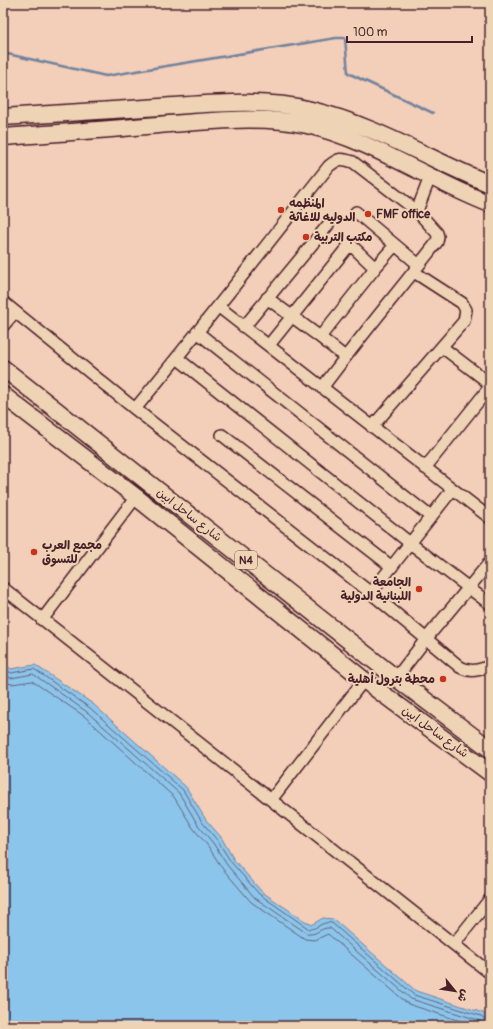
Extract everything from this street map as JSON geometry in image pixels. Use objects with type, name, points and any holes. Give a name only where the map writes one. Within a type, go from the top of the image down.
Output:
[{"type":"highway","points":[[3,117],[231,102],[276,104],[343,119],[380,133],[490,184]]},
{"type":"highway","points":[[3,137],[232,120],[275,120],[308,125],[373,148],[430,177],[490,204]]},
{"type":"highway","name":"شارع ساحل ابين","points":[[3,368],[396,678],[490,749]]},
{"type":"highway","name":"شارع ساحل ابين","points":[[3,395],[136,497],[364,680],[490,773]]},
{"type":"street","points":[[134,409],[219,307],[329,166],[338,159],[344,159],[353,162],[417,211],[437,233],[438,237],[437,242],[322,388]]},
{"type":"street","points":[[417,211],[430,177]]},
{"type":"street","points":[[356,212],[395,244],[417,268],[457,299],[466,310],[464,321],[372,428]]},
{"type":"street","points":[[244,327],[328,224]]},
{"type":"street","points":[[269,345],[350,244],[375,268]]},
{"type":"street","points":[[320,338],[395,244]]},
{"type":"street","points":[[267,298],[345,358]]},
{"type":"street","points":[[3,302],[134,409],[371,594],[460,667],[468,671],[479,670],[490,666]]},
{"type":"street","points":[[219,307],[269,345],[372,428],[490,518]]},
{"type":"street","points":[[3,326],[15,312]]},
{"type":"street","points":[[197,332],[431,517]]},
{"type":"street","points":[[425,468],[489,388],[484,379],[442,347]]},
{"type":"street","points":[[177,358],[410,543],[490,604]]},
{"type":"street","points":[[222,435],[392,566]]},
{"type":"street","points":[[371,594],[452,490]]},
{"type":"street","points":[[42,620],[136,497]]},
{"type":"street","points":[[396,678],[426,639],[490,562]]},
{"type":"street","points":[[3,588],[490,973]]},
{"type":"street","points":[[271,800],[364,680]]},
{"type":"street","points":[[454,944],[490,898]]},
{"type":"water","points":[[3,663],[11,669],[35,665],[93,704],[186,787],[206,820],[221,837],[234,860],[262,892],[311,925],[323,918],[333,919],[416,991],[483,1013],[490,1019],[490,1026],[3,1026]]},
{"type":"waterway","points":[[3,53],[106,76],[336,38],[345,38],[348,73],[433,113]]},
{"type":"place","name":"المنظمه الدوليه للاغاثة","points":[[281,210]]},
{"type":"place","name":"FMF office","points":[[368,214]]},
{"type":"place","name":"مكتب التربية","points":[[306,237]]},
{"type":"place","name":"مجمع العرب للتسوق","points":[[34,552]]},
{"type":"place","name":"الجامعة اللبنانية الدولية","points":[[419,589]]},
{"type":"place","name":"محطة بترول أهلية","points":[[443,679]]}]
